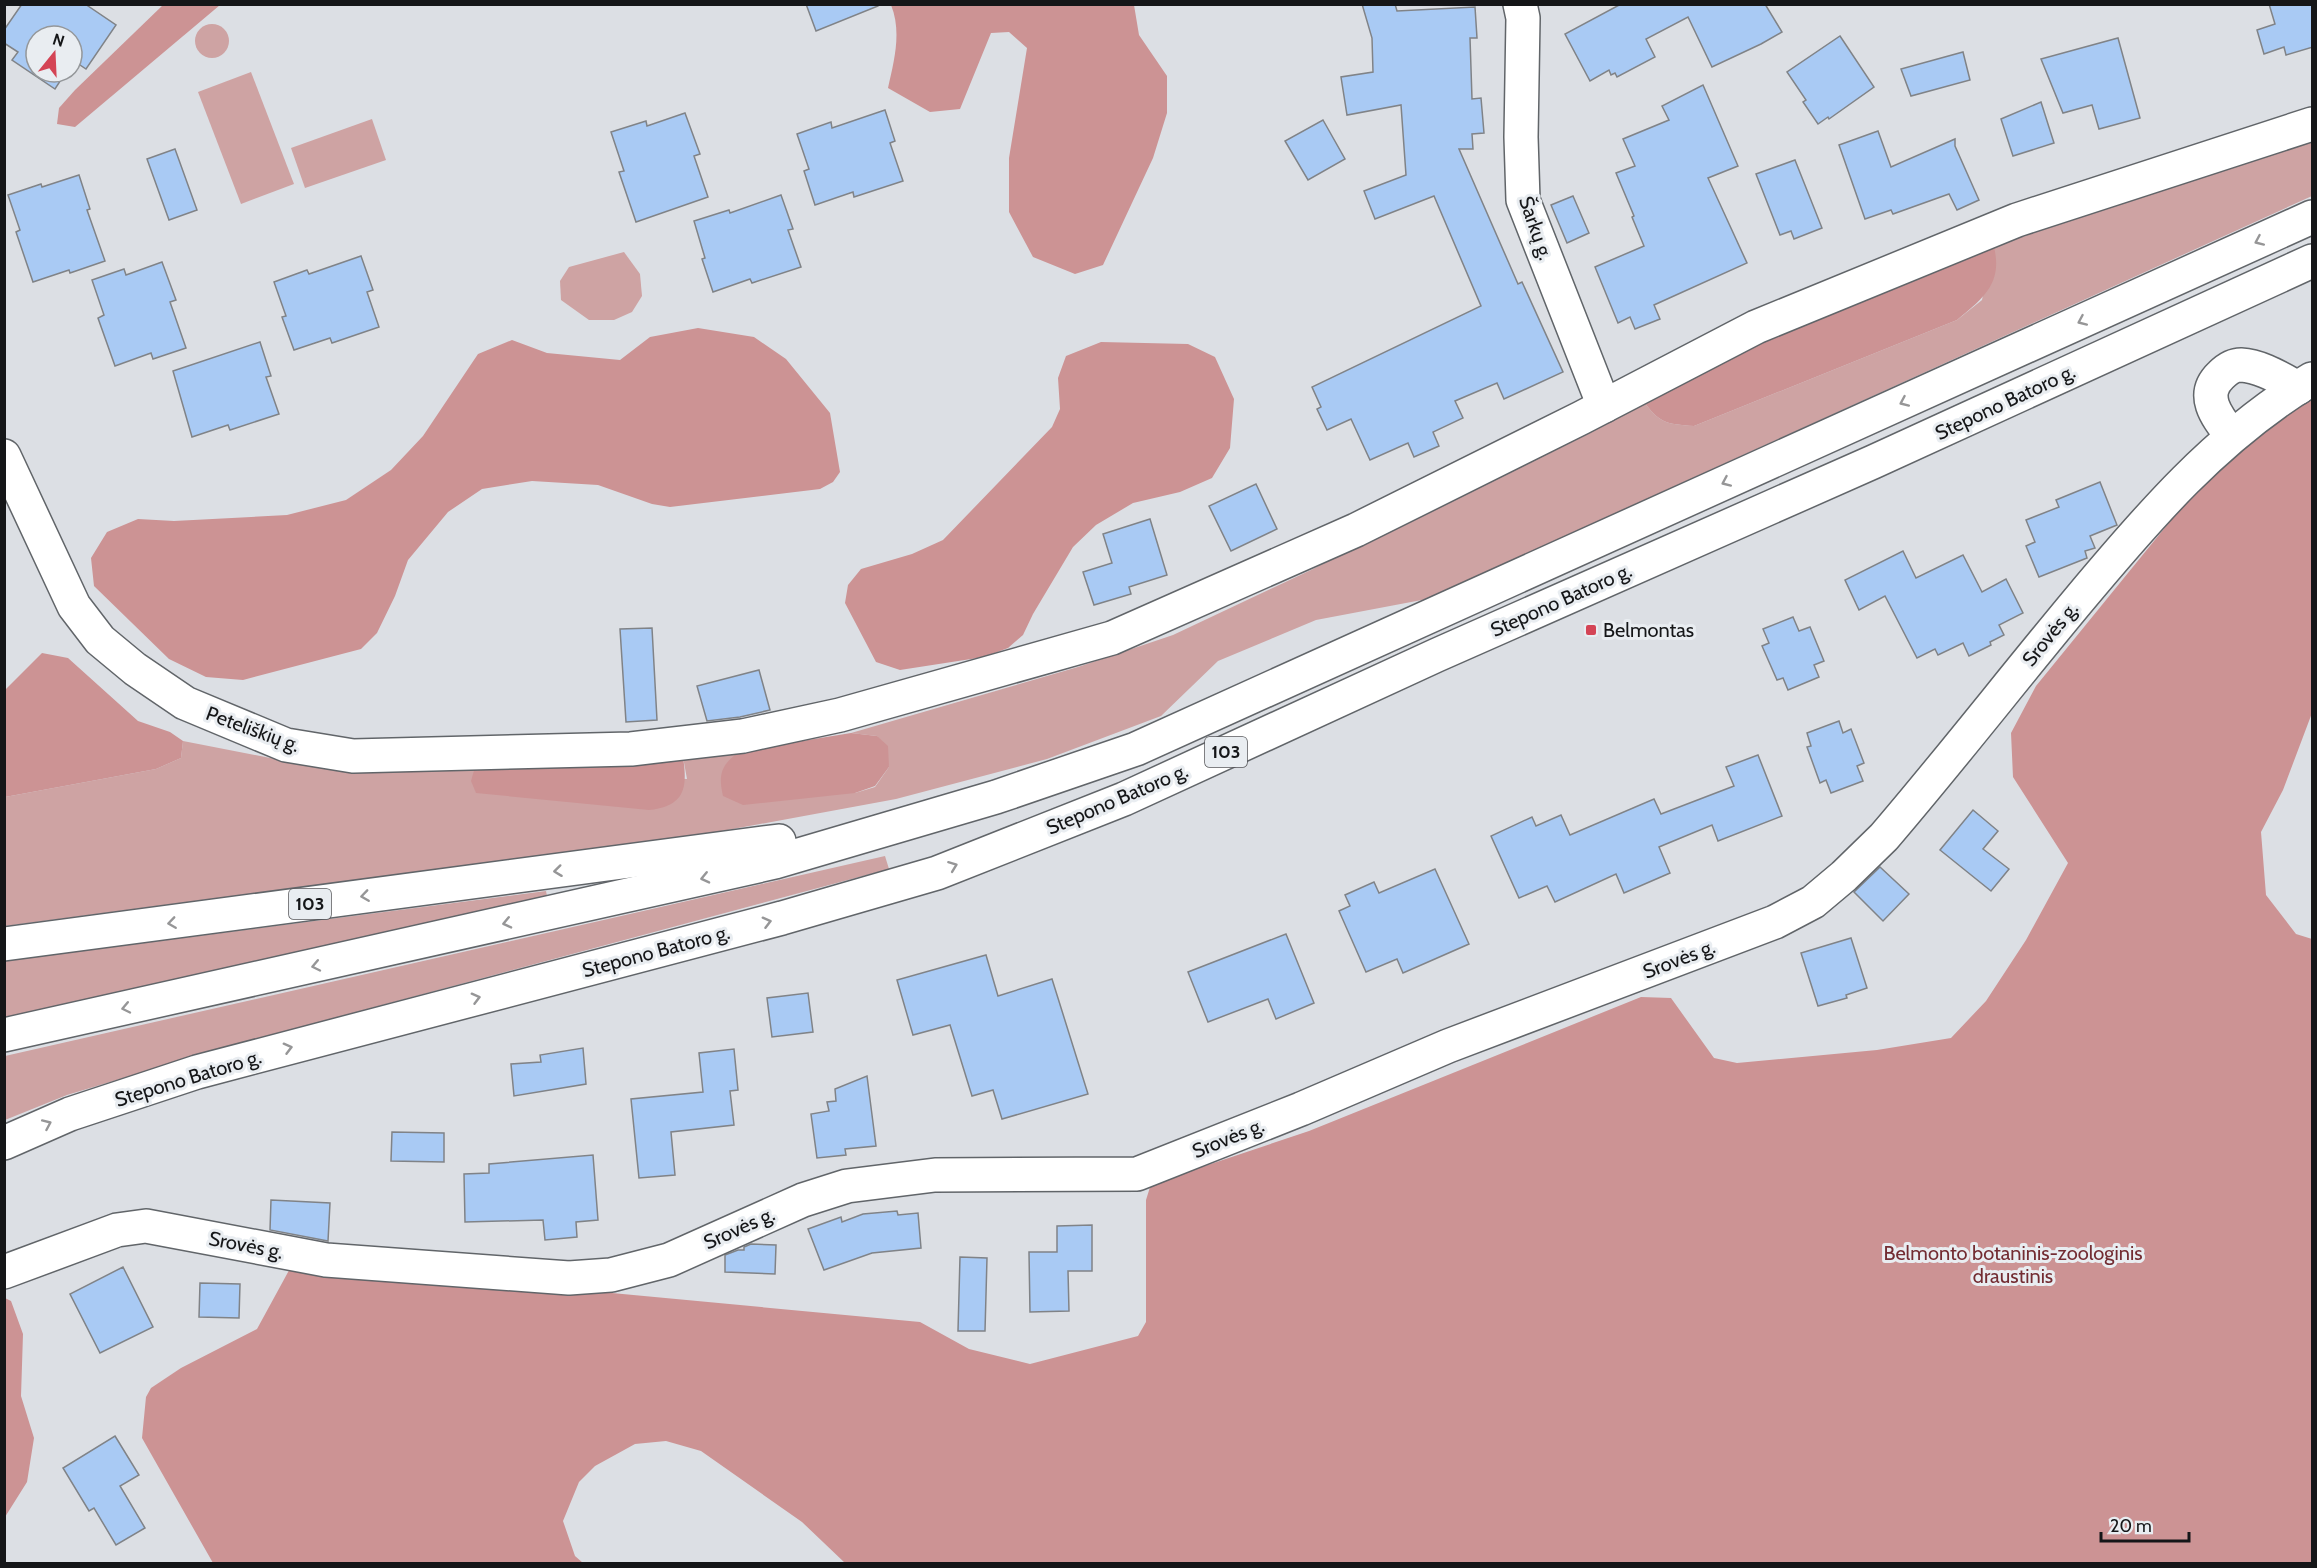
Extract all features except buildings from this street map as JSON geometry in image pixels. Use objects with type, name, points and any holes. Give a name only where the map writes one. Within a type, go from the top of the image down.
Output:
[{"type":"main road","name":"Šarkų g.","points":[[1521,4],[1523,18],[1521,137],[1523,200],[1604,406]]},
{"type":"main road","points":[[1604,406],[1756,327],[2017,219],[2313,124]]},
{"type":"main road","name":"Stepono Batoro g.","points":[[4,1035],[763,864],[996,797],[1136,749],[2313,216]]},
{"type":"main road","name":"Stepono Batoro g.","points":[[4,1143],[70,1114],[197,1072],[782,918],[937,873],[1124,799],[1437,655],[1873,462],[2313,261]]},
{"type":"main road","name":"Srovės g.","points":[[2232,436],[2213,412],[2210,398],[2212,386],[2230,367],[2241,365],[2259,368],[2305,383]]},
{"type":"main road","name":"Srovės g.","points":[[4,1272],[117,1230],[146,1226],[326,1260],[569,1278],[611,1275],[669,1260],[803,1200],[847,1186],[935,1175],[1137,1174],[1301,1109],[1448,1046],[1775,922],[1813,902],[1884,837],[2114,557],[2171,493],[2232,436],[2305,383]]},
{"type":"main road","name":"Peteliškių g.","points":[[4,456],[74,606],[100,640],[135,669],[185,704],[286,745],[352,756],[631,749],[743,736],[840,715],[1112,638],[1356,530],[1604,406]]},
{"type":"main road","name":"103","points":[[4,945],[903,824]]},
{"type":"shaded area","points":[[212,24],[224,29],[229,41],[224,53],[212,58],[200,53],[195,41],[200,29]]},
{"type":"shaded area","points":[[251,72],[294,184],[241,204],[198,92]]},
{"type":"shaded area","points":[[372,119],[386,160],[305,188],[291,148]]},
{"type":"shaded area","points":[[2312,136],[2312,196],[1427,599],[1316,620],[1218,661],[1161,716],[1047,759],[896,799],[711,833],[5,926],[5,797],[156,769],[181,758],[183,741],[311,766],[475,767],[687,779],[683,757],[740,751],[855,793],[875,787],[889,767],[877,736],[851,733],[1078,667],[1173,635],[1311,570],[1642,399],[1658,418],[1669,423],[1694,426],[1957,320],[1982,300],[1993,243]]},
{"type":"shaded area","points":[[624,252],[640,274],[642,296],[632,312],[614,320],[589,320],[561,300],[560,281],[569,267]]},
{"type":"shaded area","points":[[885,856],[889,869],[226,1047],[67,1095],[5,1120],[5,1056]]},
{"type":"shaded area","points":[[546,891],[547,896],[5,1019],[4,961]]},
{"type":"green space","points":[[163,5],[220,5],[75,127],[57,124],[59,108],[81,84],[84,84],[84,81]]},
{"type":"green space","points":[[891,5],[1134,5],[1139,35],[1167,76],[1167,113],[1153,158],[1103,265],[1075,274],[1033,257],[1009,212],[1009,158],[1027,48],[1009,32],[991,33],[960,109],[930,112],[888,88],[896,36]]},
{"type":"green space","points":[[1993,243],[1996,268],[1990,288],[1957,320],[1694,426],[1669,423],[1658,418],[1642,399],[1811,317]]},
{"type":"green space","points":[[698,328],[754,337],[786,359],[830,413],[840,472],[833,482],[820,489],[670,507],[652,504],[598,485],[532,481],[482,489],[448,512],[408,560],[395,596],[377,633],[361,649],[243,680],[206,677],[169,659],[94,586],[91,558],[107,532],[138,519],[174,521],[287,515],[346,500],[391,470],[423,436],[478,354],[512,340],[547,353],[620,360],[650,337]]},
{"type":"green space","points":[[1101,342],[1188,344],[1215,357],[1234,399],[1230,448],[1212,478],[1180,492],[1133,503],[1096,525],[1073,547],[1023,635],[1008,648],[984,657],[900,670],[876,662],[845,603],[848,585],[861,569],[912,554],[943,540],[1052,427],[1060,409],[1058,378],[1066,356]]},
{"type":"green space","name":"Belmonto botaninis-zoologinis draustinis","points":[[2312,397],[2312,713],[2283,790],[2261,832],[2266,895],[2296,934],[2312,939],[2312,1563],[845,1563],[802,1522],[701,1451],[666,1441],[635,1444],[595,1466],[579,1482],[563,1521],[575,1556],[583,1563],[213,1563],[142,1438],[146,1397],[151,1388],[181,1368],[257,1329],[293,1263],[920,1322],[969,1349],[1030,1364],[1138,1336],[1146,1322],[1146,1200],[1151,1184],[1309,1131],[1641,997],[1671,998],[1714,1058],[1737,1063],[1877,1050],[1951,1038],[1986,1001],[2026,940],[2068,863],[2013,777],[2011,733],[2036,686],[2224,455]]},
{"type":"green space","points":[[42,653],[68,658],[138,721],[170,732],[183,741],[181,758],[156,769],[5,797],[5,690]]},
{"type":"green space","points":[[851,733],[877,736],[888,746],[889,767],[875,786],[855,793],[743,805],[723,796],[722,770],[740,751]]},
{"type":"green space","points":[[683,757],[685,778],[681,794],[670,805],[649,810],[476,793],[471,781],[475,767]]},
{"type":"green space","points":[[5,1298],[11,1301],[23,1334],[21,1396],[34,1438],[27,1482],[5,1517]]},
{"type":"place","name":"Belmontas","points":[[1591,630]]}]
